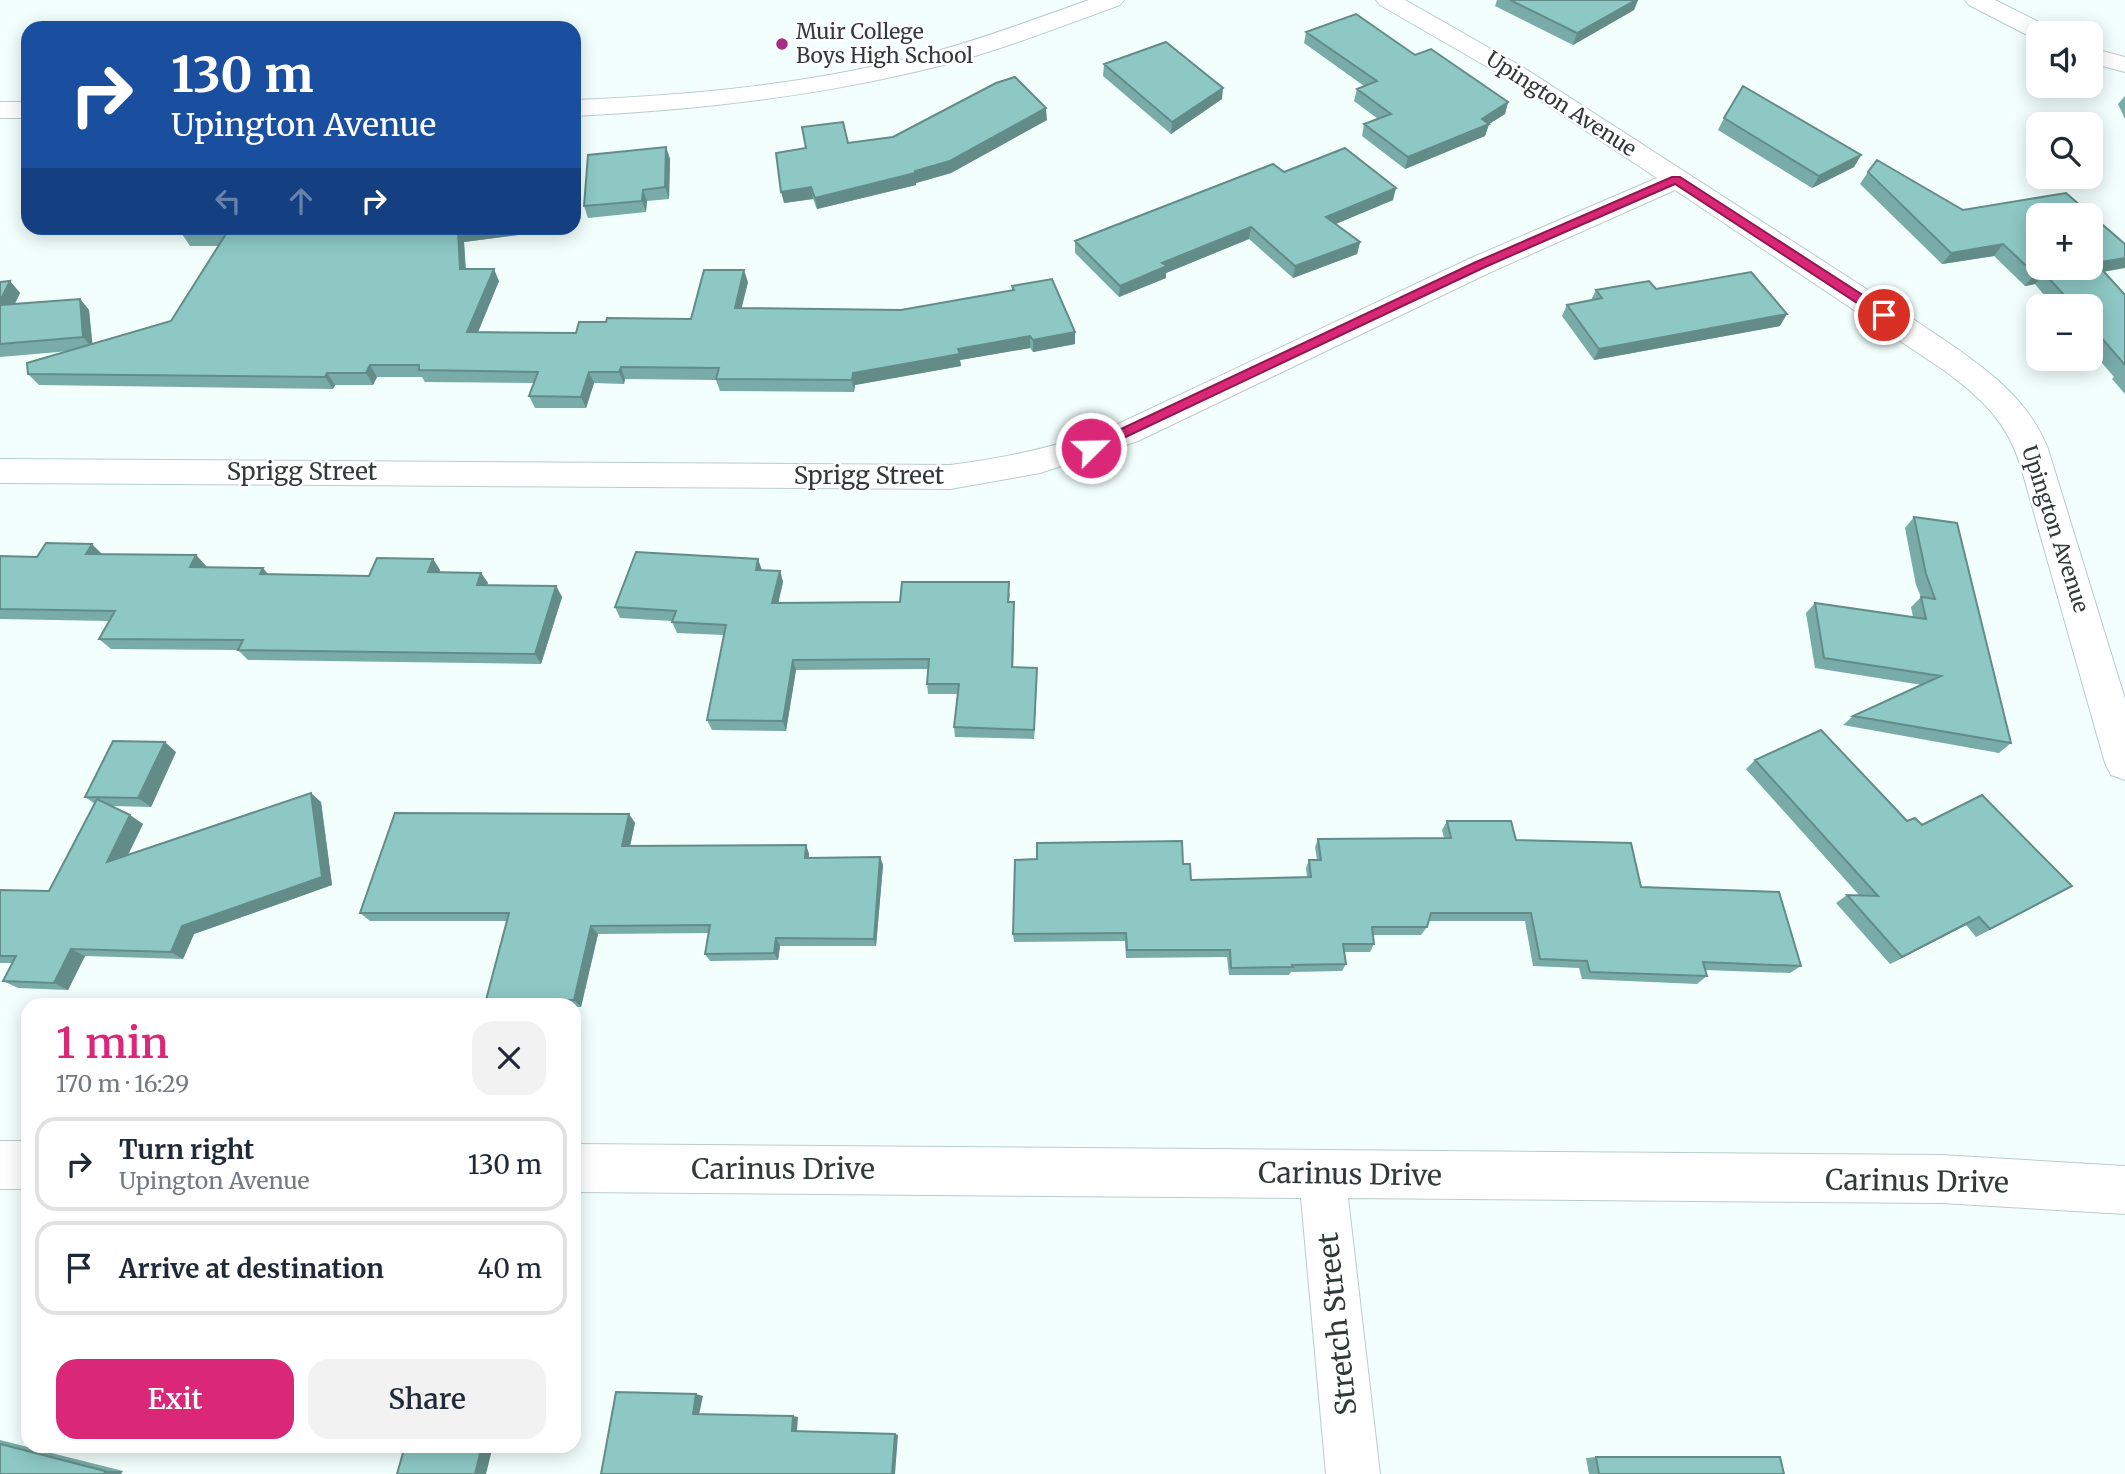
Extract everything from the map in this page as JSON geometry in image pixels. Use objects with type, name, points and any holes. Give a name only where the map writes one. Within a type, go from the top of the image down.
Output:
[{"type":"street","points":[[581,108],[729,97],[837,82],[939,58],[1112,0]]},
{"type":"street","name":"Upington Avenue","points":[[1388,0],[1512,71],[1908,330],[1972,376],[2003,404],[2024,432],[2038,467],[2125,763]]},
{"type":"street","points":[[1977,0],[2026,25]]},
{"type":"street","points":[[2103,59],[2125,65]]},
{"type":"street","points":[[0,110],[21,110]]},
{"type":"street","name":"Sprigg Street","points":[[0,471],[950,477],[996,472],[1091,448],[1127,433],[1480,265],[1676,180]]},
{"type":"street","points":[[0,1165],[21,1165]]},
{"type":"street","name":"Carinus Drive","points":[[581,1168],[1941,1179],[2125,1190]]},
{"type":"street","name":"Stretch Street","points":[[1322,1174],[1353,1474]]},
{"type":"building","points":[[1510,0],[1636,0],[1577,33]]},
{"type":"building","points":[[1356,14],[1415,55],[1431,49],[1508,102],[1482,119],[1489,124],[1408,157],[1364,124],[1391,114],[1357,89],[1377,81],[1306,32]]},
{"type":"building","points":[[1166,42],[1223,88],[1172,122],[1104,64]]},
{"type":"building","points":[[1015,77],[1046,108],[950,161],[915,173],[815,198],[811,187],[781,192],[776,153],[806,148],[802,127],[843,122],[848,143],[893,137],[996,83]]},
{"type":"building","points":[[1743,86],[1861,155],[1819,176],[1724,118]]},
{"type":"building","points":[[666,147],[665,187],[643,190],[642,201],[584,206],[588,155]]},
{"type":"building","points":[[1345,148],[1396,188],[1326,217],[1360,242],[1295,266],[1251,227],[1162,263],[1167,266],[1120,286],[1075,241],[1273,164],[1284,172]]},
{"type":"building","points":[[1877,160],[1963,210],[2066,193],[2078,203],[2026,203],[2026,266],[2003,244],[1951,253],[1868,172]]},
{"type":"building","points":[[2103,225],[2125,244],[2125,258],[2103,262]]},
{"type":"building","points":[[225,235],[458,235],[460,269],[494,269],[467,332],[576,333],[579,322],[606,322],[607,318],[691,319],[704,270],[744,270],[735,308],[901,310],[1014,290],[1012,286],[1052,279],[1075,332],[1033,340],[1030,336],[958,349],[960,354],[853,373],[852,380],[716,379],[719,368],[621,367],[619,372],[589,372],[581,397],[529,396],[538,372],[419,370],[419,365],[370,365],[366,373],[327,373],[325,377],[28,374],[27,363],[171,321]]},
{"type":"building","points":[[2103,271],[2125,295],[2125,365],[2103,340],[2103,294],[2063,294],[2050,280],[2103,280]]},
{"type":"building","points":[[1751,272],[1787,314],[1599,349],[1567,305],[1602,298],[1596,290],[1649,281],[1656,289]]},
{"type":"building","points":[[10,281],[0,301],[0,282]]},
{"type":"building","points":[[80,299],[83,337],[0,344],[0,305]]},
{"type":"building","points":[[1914,517],[1957,523],[2011,743],[1853,716],[1941,676],[1824,658],[1815,603],[1926,619],[1921,597],[1935,599],[1926,574]]},
{"type":"building","points":[[46,543],[92,544],[86,554],[196,555],[190,567],[263,568],[260,574],[369,576],[377,558],[433,559],[428,572],[481,573],[477,585],[556,586],[535,654],[238,650],[243,640],[99,639],[115,611],[0,609],[0,556],[37,557]]},
{"type":"building","points":[[636,552],[758,559],[756,570],[780,571],[772,603],[900,602],[902,582],[1009,582],[1008,602],[1014,602],[1012,667],[1037,668],[1034,730],[954,727],[959,684],[927,684],[929,659],[793,660],[783,721],[707,720],[726,625],[672,622],[676,611],[615,607]]},
{"type":"building","points":[[1821,730],[1907,821],[1915,818],[1922,825],[1982,795],[2072,886],[1990,929],[1979,917],[1902,957],[1847,895],[1878,896],[1755,760]]},
{"type":"building","points":[[113,741],[165,742],[138,798],[85,797]]},
{"type":"building","points":[[311,793],[322,877],[182,926],[171,952],[71,949],[54,983],[3,981],[16,956],[0,956],[0,890],[49,891],[97,799],[130,815],[107,862]]},
{"type":"building","points":[[395,813],[629,814],[622,846],[806,845],[805,858],[880,857],[874,939],[776,938],[774,953],[705,954],[710,925],[591,926],[574,998],[487,998],[509,913],[360,913]]},
{"type":"building","points":[[1447,821],[1511,821],[1516,840],[1631,843],[1641,887],[1779,892],[1801,966],[1703,962],[1707,976],[1590,972],[1587,961],[1540,959],[1531,913],[1431,913],[1427,927],[1372,927],[1374,944],[1343,944],[1346,964],[1292,965],[1293,967],[1231,968],[1230,950],[1127,950],[1126,933],[1013,934],[1015,860],[1037,859],[1037,843],[1182,841],[1183,864],[1190,864],[1191,880],[1311,877],[1309,860],[1321,860],[1318,839],[1451,838]]},
{"type":"building","points":[[616,1392],[696,1394],[693,1414],[793,1416],[792,1431],[895,1434],[892,1474],[601,1474]]},
{"type":"building","points":[[0,1444],[21,1449],[21,1453],[35,1453],[105,1471],[104,1474],[0,1474]]},
{"type":"building","points":[[403,1453],[480,1453],[475,1474],[397,1474]]},
{"type":"building","points":[[1596,1457],[1780,1457],[1784,1474],[1599,1474]]},
{"type":"place","name":"Muir College Boys High School","points":[[782,44]]},
{"type":"route","points":[[1091,448],[1480,265],[1676,180],[1884,315]]}]
